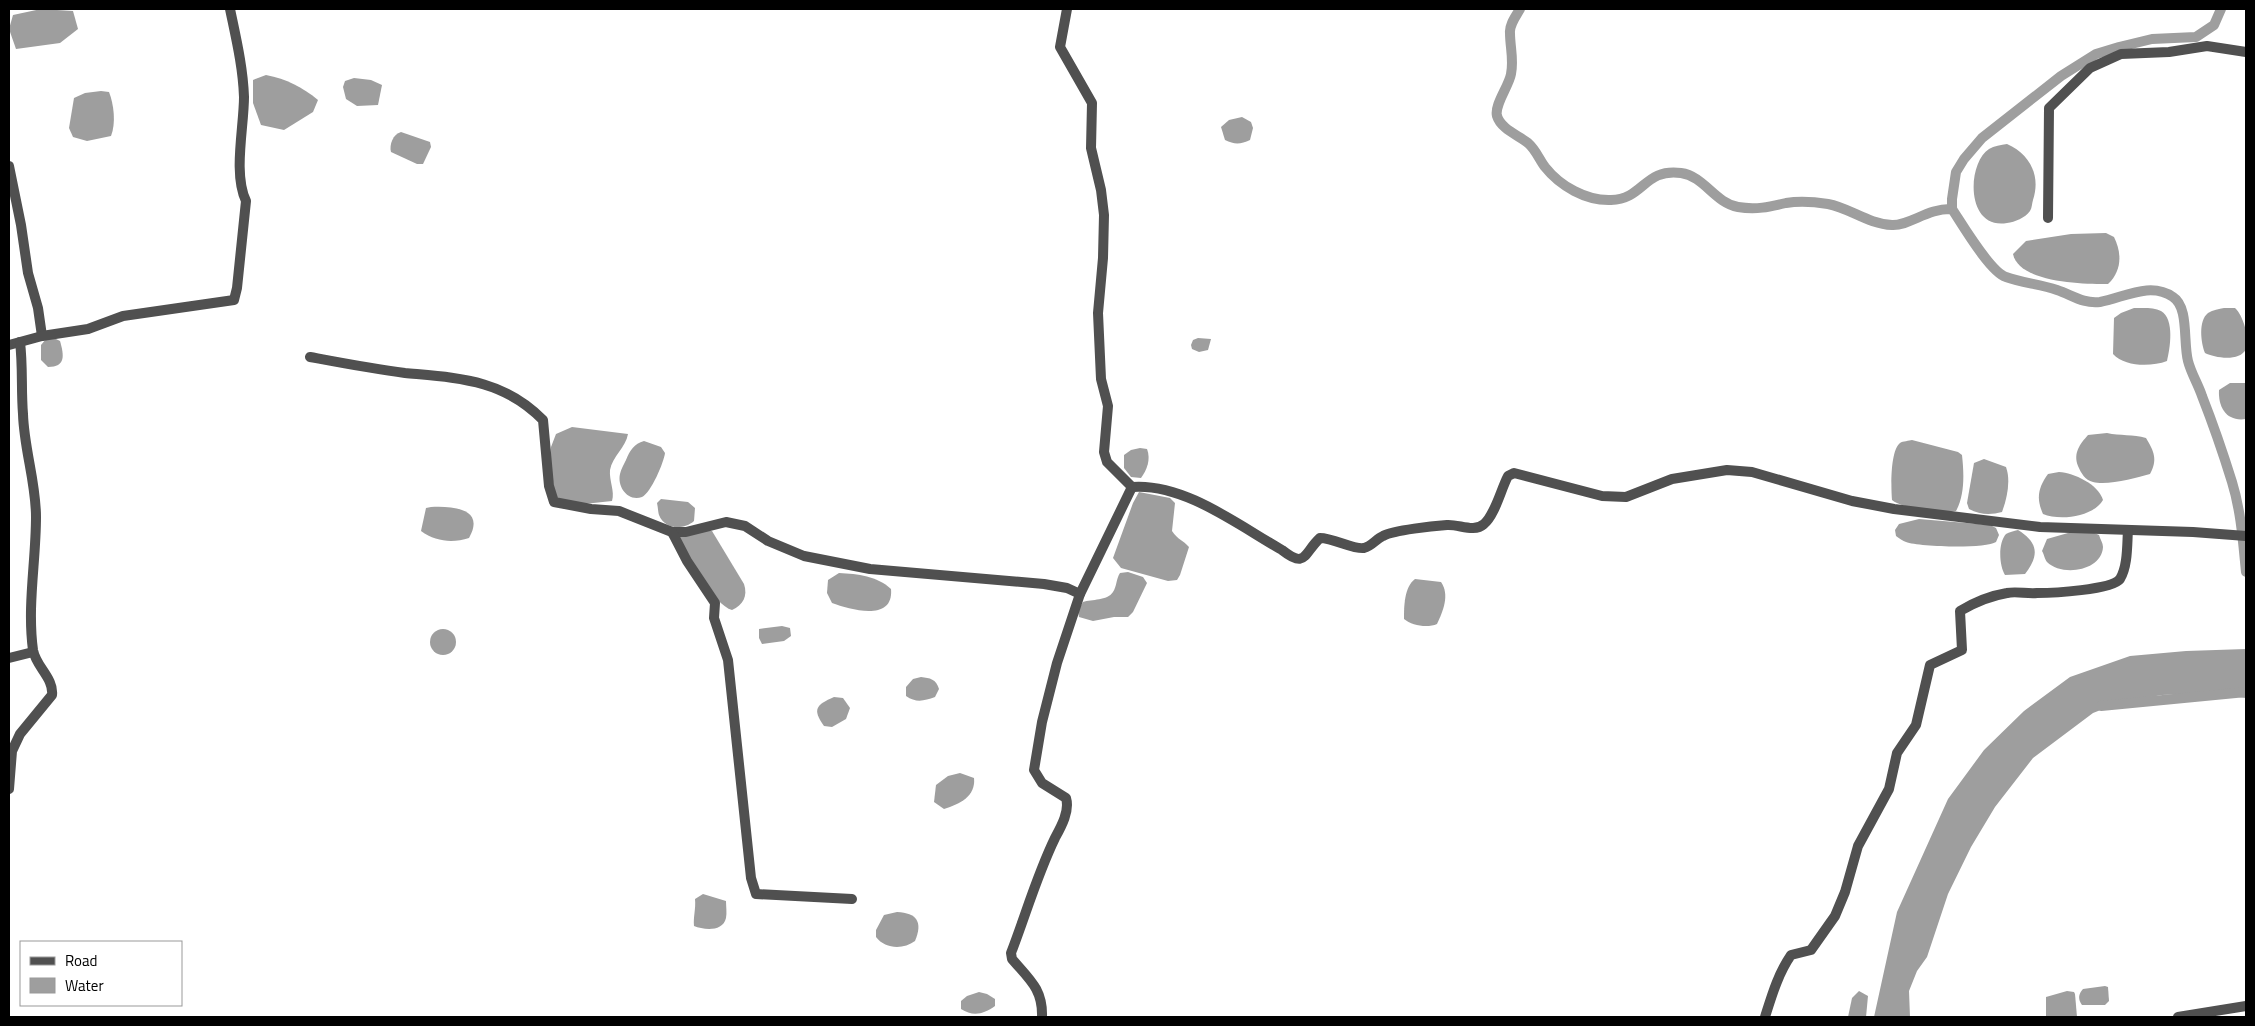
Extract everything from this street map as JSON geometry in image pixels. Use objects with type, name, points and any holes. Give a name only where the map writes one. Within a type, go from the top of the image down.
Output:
[{"type":"street","points":[[9,345],[42,336],[88,329],[123,316],[234,300],[237,288],[246,201],[242,193],[240,157],[244,96],[239,53],[230,9]]},
{"type":"street","points":[[1067,9],[1060,48],[1092,103],[1091,148],[1101,190],[1104,215],[1098,333],[1101,379],[1108,406],[1104,452],[1106,462],[1132,488]]},
{"type":"street","points":[[2048,218],[2049,108],[2090,68],[2121,54],[2168,52],[2207,46],[2246,52]]},
{"type":"street","points":[[9,166],[28,273],[38,308],[42,336]]},
{"type":"street","points":[[9,789],[12,751],[20,734],[52,695],[53,686],[34,652],[31,590],[36,516],[34,479],[23,416],[23,363],[20,342]]},
{"type":"street","points":[[310,357],[364,367],[472,380],[506,392],[525,404],[543,420],[549,486],[554,502],[591,509],[619,510],[672,532],[686,532],[726,522],[745,526],[768,541],[804,556],[870,569],[1044,584],[1068,588],[1080,594]]},
{"type":"street","points":[[1132,488],[1149,486],[1189,497],[1282,550],[1293,559],[1299,560],[1304,559],[1320,538],[1329,538],[1362,548],[1371,545],[1383,535],[1397,532],[1449,525],[1473,528],[1484,524],[1492,512],[1508,476],[1514,473],[1602,496],[1626,497],[1672,480],[1726,470],[1752,472],[1852,501],[1894,509],[2040,527],[2193,532],[2242,537]]},
{"type":"street","points":[[1042,1017],[1039,991],[1012,959],[1011,952],[1042,865],[1068,805],[1066,798],[1042,783],[1034,770],[1042,722],[1057,663],[1080,594],[1132,488]]},
{"type":"street","points":[[1765,1017],[1777,981],[1791,955],[1811,950],[1835,916],[1845,892],[1858,846],[1888,790],[1897,753],[1916,725],[1930,665],[1962,650],[1960,610],[1978,600],[2009,592],[2036,594],[2082,590],[2114,584],[2120,579],[2124,567],[2128,530]]},
{"type":"street","points":[[672,532],[686,561],[715,603],[714,618],[728,660],[751,878],[756,894],[852,899]]},
{"type":"street","points":[[9,658],[34,652]]},
{"type":"street","points":[[2178,1017],[2246,1006]]},
{"type":"water","points":[[41,9],[73,11],[78,29],[60,43],[16,49],[9,29],[13,15]]},
{"type":"water","points":[[266,75],[294,84],[318,100],[313,112],[284,130],[261,125],[253,103],[253,80]]},
{"type":"water","points":[[354,78],[371,80],[382,85],[378,105],[357,106],[346,99],[343,87],[345,81]]},
{"type":"water","points":[[109,92],[112,103],[114,120],[111,136],[87,141],[73,137],[69,128],[74,98],[85,93]]},
{"type":"water","points":[[1242,117],[1251,122],[1253,128],[1250,140],[1232,143],[1225,140],[1221,127],[1229,120]]},
{"type":"water","points":[[401,132],[430,142],[431,147],[423,164],[417,164],[391,152],[392,140]]},
{"type":"water","points":[[2007,144],[2022,154],[2032,167],[2036,183],[2035,191],[2031,210],[2025,216],[2007,223],[1993,222],[1983,216],[1977,206],[1974,194],[1974,180],[1982,156],[1991,148]]},
{"type":"water","points":[[2106,233],[2114,237],[2119,255],[2118,268],[2113,279],[2108,284],[2069,282],[2039,276],[2027,271],[2018,264],[2013,254],[2026,241],[2071,234]]},
{"type":"water","points":[[2134,308],[2155,309],[2165,315],[2170,327],[2167,361],[2138,365],[2124,361],[2113,354],[2114,318]]},
{"type":"water","points":[[2224,308],[2235,308],[2238,311],[2245,327],[2247,339],[2246,349],[2243,353],[2227,358],[2205,353],[2201,332],[2203,321],[2208,313]]},
{"type":"water","points":[[54,338],[60,341],[63,355],[58,365],[48,367],[41,360],[41,345],[46,339]]},
{"type":"water","points":[[1198,338],[1211,339],[1208,350],[1199,352],[1192,349],[1193,340]]},
{"type":"water","points":[[2230,383],[2246,383],[2246,419],[2229,416],[2222,408],[2219,390]]},
{"type":"water","points":[[572,427],[628,434],[625,443],[611,465],[612,501],[584,504],[559,501],[555,495],[550,462],[551,447],[556,434]]},
{"type":"water","points":[[2107,433],[2146,438],[2154,456],[2154,464],[2150,474],[2106,483],[2093,482],[2086,478],[2078,466],[2076,457],[2078,449],[2088,435]]},
{"type":"water","points":[[1912,440],[1958,452],[1962,455],[1962,491],[1956,511],[1923,510],[1904,506],[1892,500],[1891,487],[1894,454],[1900,443]]},
{"type":"water","points":[[644,441],[661,447],[665,453],[653,484],[646,494],[637,498],[628,495],[622,488],[620,474],[631,450]]},
{"type":"water","points":[[1147,449],[1148,464],[1141,478],[1131,477],[1124,468],[1124,455],[1131,450]]},
{"type":"water","points":[[1984,459],[2006,467],[2008,489],[2002,512],[1986,514],[1969,509],[1967,503],[1974,463]]},
{"type":"water","points":[[2059,472],[2085,480],[2096,489],[2103,500],[2092,510],[2076,516],[2058,517],[2043,514],[2039,503],[2040,489],[2048,474]]},
{"type":"water","points":[[1139,492],[1170,498],[1175,503],[1172,531],[1189,547],[1177,580],[1168,581],[1121,568],[1113,558],[1133,503]]},
{"type":"water","points":[[661,499],[688,502],[695,508],[694,521],[680,527],[666,524],[658,512],[657,503]]},
{"type":"water","points":[[426,508],[457,508],[470,515],[473,520],[473,528],[469,538],[457,541],[445,540],[427,535],[421,531]]},
{"type":"water","points":[[1919,519],[1990,525],[1996,528],[1999,535],[1996,542],[1980,546],[1913,544],[1905,542],[1896,536],[1895,530],[1899,524]]},
{"type":"water","points":[[2018,530],[2033,545],[2035,550],[2033,561],[2025,574],[2005,575],[2001,560],[2003,538],[2006,534]]},
{"type":"water","points":[[701,531],[712,531],[744,584],[744,600],[732,610],[717,599],[709,589],[679,537]]},
{"type":"water","points":[[2075,531],[2092,532],[2099,535],[2103,547],[2101,555],[2096,562],[2080,569],[2071,570],[2054,567],[2047,562],[2042,551],[2047,539]]},
{"type":"water","points":[[1128,572],[1143,577],[1147,583],[1133,612],[1128,617],[1114,617],[1093,621],[1079,617],[1078,611],[1083,602],[1110,595],[1114,590],[1120,573]]},
{"type":"water","points":[[839,573],[873,578],[886,585],[891,589],[890,599],[886,606],[879,610],[870,611],[832,603],[827,593],[828,580]]},
{"type":"water","points":[[1415,579],[1441,582],[1444,587],[1445,603],[1437,624],[1420,626],[1404,619],[1407,592]]},
{"type":"water","points":[[782,626],[790,628],[791,636],[784,641],[762,644],[759,638],[759,629]]},
{"type":"water","points":[[443,629],[452,633],[456,642],[452,651],[443,655],[434,651],[430,642],[434,633]]},
{"type":"water","points":[[2246,649],[2246,698],[2206,693],[2162,695],[2121,702],[2093,713],[2033,758],[1995,807],[1971,847],[1948,894],[1927,957],[1917,971],[1909,991],[1910,1017],[1874,1017],[1897,912],[1948,799],[1984,750],[2024,711],[2070,677],[2130,656],[2186,651]]},
{"type":"water","points":[[921,677],[936,683],[939,689],[935,697],[920,701],[906,696],[906,687],[913,679]]},
{"type":"water","points":[[834,697],[843,698],[850,708],[846,719],[832,727],[824,726],[818,715],[818,708]]},
{"type":"water","points":[[960,773],[974,778],[972,790],[961,802],[944,809],[934,802],[936,785],[948,776]]},
{"type":"water","points":[[703,894],[726,901],[726,918],[724,923],[717,928],[708,929],[694,926],[695,899]]},
{"type":"water","points":[[897,912],[914,917],[918,924],[918,929],[915,941],[905,946],[894,947],[880,941],[876,937],[876,930],[884,915]]},
{"type":"water","points":[[2108,987],[2109,1001],[2105,1005],[2082,1005],[2079,997],[2083,989]]},
{"type":"water","points":[[1859,991],[1868,996],[1866,1017],[1848,1017],[1852,998]]},
{"type":"water","points":[[2067,991],[2074,992],[2075,994],[2077,1017],[2046,1017],[2046,997]]},
{"type":"water","points":[[979,992],[995,999],[995,1006],[978,1014],[961,1009],[961,1001],[967,996]]},
{"type":"waterway","points":[[1520,9],[1511,27],[1512,69],[1510,79],[1498,106],[1497,116],[1502,125],[1531,146],[1551,174],[1566,186],[1583,195],[1602,200],[1622,198],[1631,195],[1659,175],[1681,173],[1696,179],[1730,205],[1738,207],[1762,208],[1796,202],[1823,203],[1836,206],[1875,222],[1892,225],[1905,223],[1935,211],[1952,209],[1969,236],[1992,266],[2006,277],[2051,288],[2088,302],[2100,302],[2146,290],[2164,292],[2173,297],[2178,302],[2183,317],[2189,365],[2214,428],[2238,504],[2246,572]]},
{"type":"waterway","points":[[1952,209],[1956,172],[1964,159],[1982,138],[2061,76],[2096,54],[2119,47],[2152,39],[2196,37],[2214,25],[2221,9]]},
{"type":"waterway","points":[[2101,706],[2246,692]]}]
